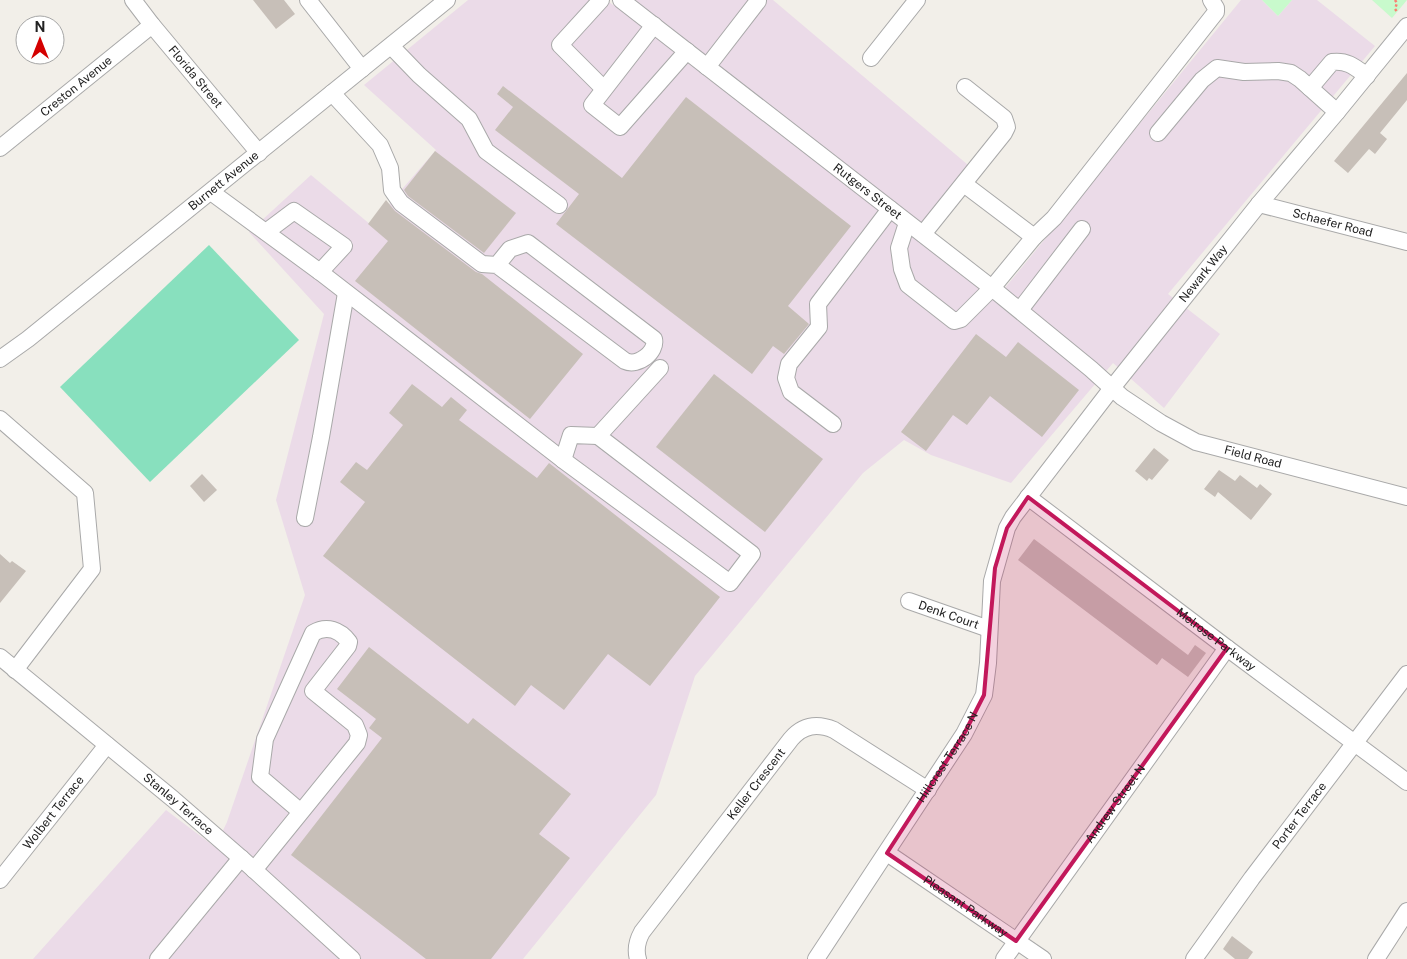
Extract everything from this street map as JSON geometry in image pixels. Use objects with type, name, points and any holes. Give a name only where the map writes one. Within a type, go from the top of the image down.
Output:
[{"type":"street","name":"Florida Street","points":[[133,0],[259,153]]},
{"type":"street","points":[[308,0],[362,69]]},
{"type":"street","name":"Burnett Avenue","points":[[0,360],[211,192],[447,0]]},
{"type":"street","points":[[601,0],[560,45],[604,89]]},
{"type":"street","name":"Rutgers Street","points":[[621,0],[640,6],[654,25],[1020,310],[1112,388]]},
{"type":"street","points":[[707,67],[757,0]]},
{"type":"street","points":[[871,58],[917,0]]},
{"type":"street","points":[[907,223],[899,248],[902,269],[908,285],[954,321],[962,320],[992,288],[1034,237],[1054,218],[1216,12],[1216,8],[1211,0]]},
{"type":"street","name":"Newark Way","points":[[1007,528],[1012,517],[1112,388],[1259,204],[1367,76],[1403,19]]},
{"type":"street","name":"Creston Avenue","points":[[0,148],[152,25]]},
{"type":"street","points":[[654,25],[592,104],[620,127],[687,51]]},
{"type":"street","points":[[391,46],[419,75],[469,119],[486,151],[559,205]]},
{"type":"street","points":[[1310,88],[1332,62],[1341,60],[1351,64],[1367,76]]},
{"type":"street","points":[[1158,132],[1202,80],[1217,68],[1291,73],[1337,112]]},
{"type":"street","points":[[923,234],[1004,133],[1006,127],[1004,118],[965,87]]},
{"type":"street","points":[[332,93],[380,145],[390,168],[392,190],[401,203],[482,264],[497,265],[625,362],[630,364],[636,363],[654,350],[654,339],[528,243],[510,249],[497,265]]},
{"type":"street","points":[[964,184],[1034,237]]},
{"type":"street","points":[[211,192],[320,272],[563,460],[730,583],[752,554],[598,436],[571,435],[563,460]]},
{"type":"street","name":"Schaefer Road","points":[[1259,204],[1407,242]]},
{"type":"street","points":[[833,424],[791,392],[786,378],[790,364],[819,327],[818,304],[890,209]]},
{"type":"street","points":[[266,232],[294,211],[344,246],[320,272]]},
{"type":"street","points":[[1020,310],[1082,229]]},
{"type":"street","points":[[305,518],[346,294]]},
{"type":"street","points":[[598,436],[660,368]]},
{"type":"street","name":"Field Road","points":[[1112,388],[1161,423],[1196,442],[1407,497]]},
{"type":"street","points":[[0,419],[85,493],[92,569],[15,670]]},
{"type":"street","name":"Melrose Parkway","points":[[1028,497],[1407,782]]},
{"type":"street","name":"Hillcrest Terrace N","points":[[816,959],[964,734],[984,695],[992,581],[1007,528]]},
{"type":"street","name":"Denk Court","points":[[909,601],[990,629]]},
{"type":"street","points":[[301,812],[260,777],[266,739],[293,677],[314,633],[320,629],[328,628],[345,637],[348,646],[313,691]]},
{"type":"street","name":"Andrew Street N","points":[[1004,959],[1227,648]]},
{"type":"street","name":"Stanley Terrace","points":[[0,657],[173,799],[352,959]]},
{"type":"street","name":"Porter Terrace","points":[[1194,959],[1252,878],[1407,674]]},
{"type":"street","points":[[254,870],[357,743],[359,735],[355,725],[293,677]]},
{"type":"street","name":"Keller Crescent","points":[[638,959],[636,948],[642,932],[791,739],[805,728],[824,726],[834,730],[928,790]]},
{"type":"street","name":"Wolbert Terrace","points":[[0,880],[107,745]]},
{"type":"street","name":"Pleasant Parkway","points":[[887,853],[1043,959]]},
{"type":"street","points":[[158,959],[241,858]]},
{"type":"street","points":[[1376,959],[1407,911]]},
{"type":"path","points":[[1395,0],[1397,3],[1395,9],[1403,19]]},
{"type":"highlighted area","points":[[1028,497],[1227,648],[1016,941],[887,853],[964,734],[984,695],[995,568],[1007,528]]},
{"type":"shaded area","points":[[468,0],[606,0],[613,5],[618,0],[773,0],[974,170],[924,234],[1000,294],[1241,0],[1262,0],[1278,16],[1292,0],[1317,0],[1375,46],[1168,294],[1220,334],[1164,408],[1113,363],[1011,483],[931,455],[904,440],[863,473],[695,676],[656,795],[523,959],[33,959],[166,810],[215,847],[227,822],[305,595],[276,500],[324,314],[249,232],[311,175],[371,225],[436,150],[364,85]]},
{"type":"green space","points":[[1262,0],[1292,0],[1278,16]]},
{"type":"green space","points":[[1372,0],[1407,0],[1392,18]]},
{"type":"green space","points":[[209,245],[299,340],[150,482],[60,387]]},
{"type":"building","points":[[253,0],[284,0],[295,14],[276,29]]},
{"type":"building","points":[[1407,73],[1407,100],[1380,133],[1387,139],[1375,154],[1369,149],[1348,173],[1334,161]]},
{"type":"building","points":[[503,86],[622,178],[686,97],[851,226],[788,306],[809,324],[784,354],[773,346],[752,374],[556,224],[579,194],[495,130],[513,107],[497,94]]},
{"type":"building","points":[[435,151],[516,213],[484,253],[408,196],[404,190]]},
{"type":"building","points":[[386,200],[395,211],[476,272],[482,274],[583,354],[530,419],[355,281],[388,241],[368,224]]},
{"type":"building","points":[[976,334],[1006,357],[1018,342],[1079,390],[1042,437],[990,396],[967,425],[953,415],[926,451],[901,432]]},
{"type":"building","points":[[714,374],[823,459],[765,532],[656,447]]},
{"type":"building","points":[[412,384],[442,407],[451,397],[467,410],[459,420],[537,478],[549,463],[720,597],[650,686],[608,654],[564,710],[531,685],[515,706],[323,556],[365,502],[340,482],[356,462],[367,470],[403,425],[389,413]]},
{"type":"building","points":[[1154,448],[1169,460],[1152,480],[1149,478],[1147,481],[1135,471]]},
{"type":"building","points":[[1219,470],[1235,481],[1240,475],[1257,488],[1260,484],[1272,494],[1251,520],[1218,492],[1215,497],[1204,489]]},
{"type":"building","points":[[202,474],[217,490],[204,502],[190,486]]},
{"type":"building","points":[[1034,539],[1188,655],[1195,645],[1206,653],[1188,677],[1162,658],[1157,665],[1018,560]]},
{"type":"building","points":[[0,554],[10,563],[12,561],[26,571],[0,603]]},
{"type":"building","points":[[369,647],[468,724],[473,718],[571,794],[539,834],[570,858],[491,959],[426,959],[291,855],[382,738],[369,728],[376,719],[337,689]]},
{"type":"building","points":[[1232,936],[1253,952],[1248,959],[1235,959],[1223,949]]}]
